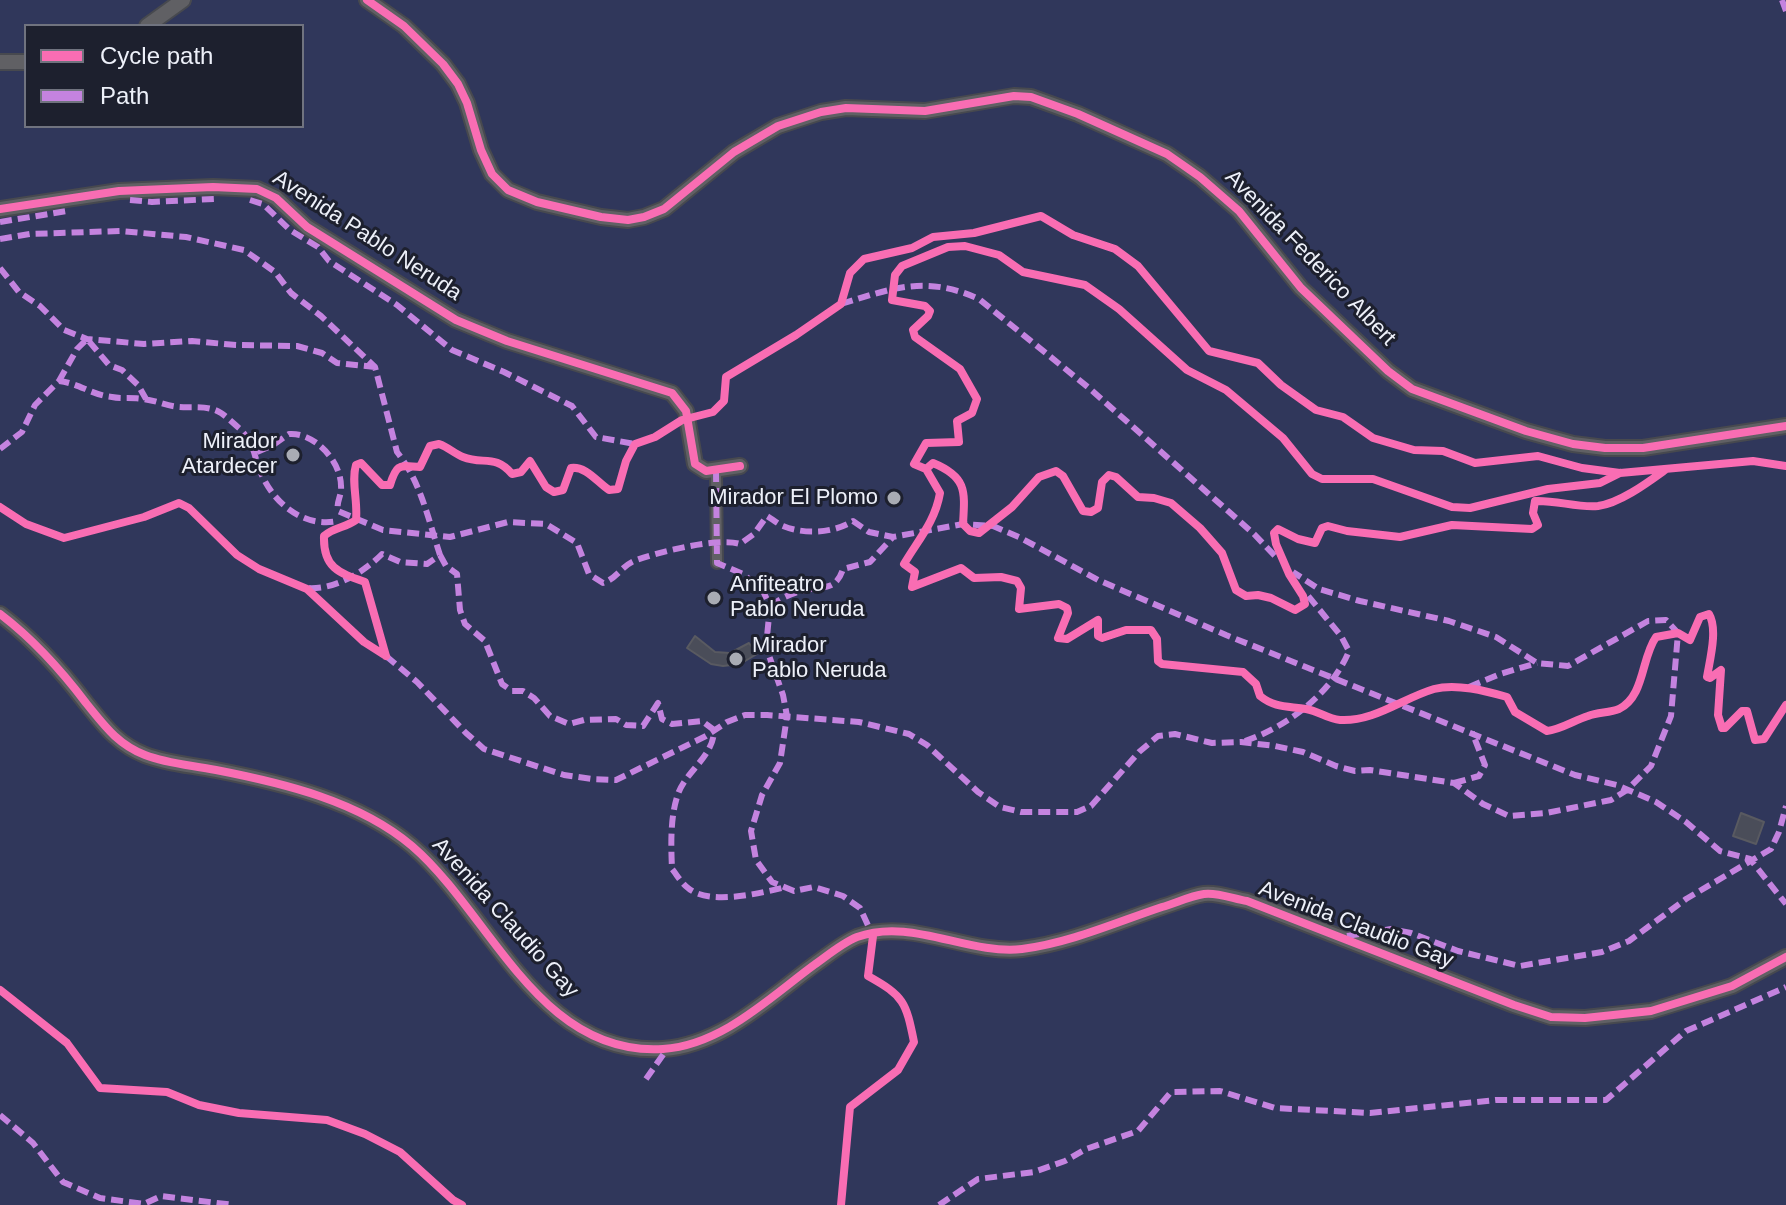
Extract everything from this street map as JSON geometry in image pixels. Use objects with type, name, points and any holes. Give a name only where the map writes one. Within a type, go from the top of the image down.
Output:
[{"type":"street","points":[[150,24],[183,0]]},
{"type":"street","name":"Avenida Federico Albert","points":[[367,0],[404,26],[443,64],[467,103],[481,150],[492,174],[508,190],[537,202],[601,217],[628,220],[644,217],[664,209],[734,152],[778,126],[821,112],[846,108],[925,111],[1014,96],[1031,97],[1078,114],[1167,154],[1200,177],[1239,211],[1301,288],[1388,371],[1412,389],[1526,431],[1573,444],[1605,448],[1643,448],[1786,426]]},
{"type":"street","points":[[0,62],[24,62]]},
{"type":"street","name":"Avenida Pablo Neruda","points":[[0,209],[119,191],[244,187],[267,192],[307,227],[456,320],[507,341],[672,393],[686,411],[695,464],[706,471],[716,470]]},
{"type":"street","points":[[717,563],[716,470],[740,466]]},
{"type":"street","name":"Avenida Claudio Gay","points":[[0,614],[26,634],[105,729],[126,746],[146,756],[180,765],[266,781],[344,806],[384,826],[411,846],[434,869],[545,1003],[569,1022],[634,1050],[667,1049],[691,1043],[741,1020],[855,938],[887,930],[994,949],[1022,949],[1069,939],[1206,893],[1247,901],[1551,1017],[1585,1018],[1651,1011],[1732,986],[1786,957]]},
{"type":"shaded area","points":[[0,0],[1786,0],[1786,1205],[0,1205]]},
{"type":"building","points":[[695,636],[715,652],[730,653],[749,643],[757,654],[740,664],[711,664],[687,648]]},
{"type":"building","points":[[1741,813],[1764,822],[1756,844],[1733,836]]},
{"type":"marked path","points":[[1782,0],[1786,11]]},
{"type":"marked path","points":[[130,200],[214,199]]},
{"type":"marked path","points":[[250,200],[263,204],[290,230],[318,247],[329,261],[397,305],[452,350],[572,406],[596,437],[635,444]]},
{"type":"marked path","points":[[0,222],[67,211]]},
{"type":"marked path","points":[[0,239],[30,234],[120,231],[186,237],[244,250],[275,272],[291,293],[321,316],[375,367],[397,452],[418,488],[440,555],[427,564],[400,562],[382,554],[348,579],[307,588]]},
{"type":"marked path","points":[[0,268],[19,292],[40,306],[64,330],[87,339],[144,344],[192,341],[297,346],[322,353],[337,363],[375,367]]},
{"type":"marked path","points":[[841,304],[910,286],[942,287],[979,299],[1089,388],[1275,556]]},
{"type":"marked path","points":[[59,381],[77,349],[87,339],[109,365],[122,370],[138,385],[146,399]]},
{"type":"marked path","points":[[0,449],[22,432],[35,405],[59,381],[105,396],[216,410],[245,435],[267,484],[282,504],[313,521],[338,521]]},
{"type":"marked path","points":[[257,452],[289,434],[308,438],[324,450],[336,467],[341,490],[338,511],[383,530],[450,537],[508,522],[546,524],[577,543],[589,574],[603,583],[630,563],[657,554],[718,542],[740,544],[754,534],[767,516],[783,526],[810,532],[837,528],[853,521],[869,532],[893,537],[963,524],[993,526],[1098,580],[1226,635],[1575,775],[1617,785],[1656,802],[1720,851],[1750,859],[1786,904]]},
{"type":"marked path","points":[[716,470],[717,563],[743,574],[763,591],[770,606],[766,647],[787,716],[780,763],[762,795],[751,831],[756,860],[772,882],[794,891],[814,887],[843,896],[860,908],[873,936]]},
{"type":"marked path","points":[[770,606],[796,593],[833,584],[843,569],[870,562],[893,537]]},
{"type":"marked path","points":[[440,555],[446,566],[457,574],[460,610],[465,624],[485,641],[502,684],[512,691],[523,691],[534,698],[550,716],[569,724],[616,719],[626,725],[643,726],[658,703],[662,719],[672,724],[702,721],[714,730],[710,748],[682,786],[674,812],[672,869],[686,886],[697,893],[722,897],[786,887]]},
{"type":"marked path","points":[[386,656],[417,682],[484,749],[564,775],[592,779],[616,780],[745,715],[859,722],[909,734],[927,745],[978,792],[1000,807],[1021,812],[1077,812],[1091,806],[1139,752],[1158,736],[1175,734],[1212,743],[1275,746],[1303,752],[1355,771],[1370,770],[1454,783],[1483,804],[1509,816],[1546,813],[1611,800],[1627,790],[1651,766],[1671,716],[1678,633],[1666,620],[1648,621],[1568,666],[1537,663],[1496,637],[1449,621],[1319,589],[1293,572]]},
{"type":"marked path","points":[[1245,741],[1277,727],[1320,694],[1349,651],[1341,636],[1305,592]]},
{"type":"marked path","points":[[1469,687],[1537,663]]},
{"type":"marked path","points":[[1454,783],[1479,776],[1485,765],[1472,732]]},
{"type":"marked path","points":[[1347,936],[1391,929],[1411,933],[1458,951],[1520,966],[1602,952],[1629,941],[1686,899],[1771,849],[1786,806]]},
{"type":"marked path","points":[[939,1205],[978,1179],[1034,1172],[1138,1131],[1171,1092],[1220,1091],[1275,1108],[1370,1113],[1496,1100],[1606,1100],[1686,1031],[1786,987]]},
{"type":"marked path","points":[[646,1079],[667,1049]]},
{"type":"marked path","points":[[0,1115],[33,1143],[63,1182],[100,1198],[144,1204],[161,1196],[234,1205]]},
{"type":"cycle path","points":[[367,0],[404,26],[443,64],[467,103],[481,150],[492,174],[508,190],[537,202],[601,217],[628,220],[644,217],[664,209],[734,152],[778,126],[821,112],[846,108],[925,111],[1014,96],[1031,97],[1078,114],[1167,154],[1200,177],[1239,211],[1301,288],[1388,371],[1412,389],[1526,431],[1573,444],[1605,448],[1643,448],[1786,426]]},
{"type":"cycle path","points":[[0,209],[119,191],[213,187],[257,189],[276,198],[307,227],[456,320],[507,341],[672,393],[686,411],[695,464],[706,471],[740,466]]},
{"type":"cycle path","points":[[386,656],[365,582],[334,568],[324,547],[324,536],[356,520],[356,465],[361,463],[382,485],[390,485],[397,469],[420,467],[430,446],[439,444],[463,457],[500,464],[512,474],[521,472],[530,461],[546,487],[554,492],[563,490],[571,468],[586,472],[609,490],[618,489],[626,461],[635,444],[655,437],[682,420],[713,412],[724,401],[726,377],[841,304],[850,273],[864,259],[912,248],[933,237],[974,233],[1041,216],[1073,235],[1115,249],[1138,266],[1209,351],[1258,363],[1281,385],[1316,410],[1343,417],[1373,438],[1414,450],[1443,451],[1475,463],[1538,456],[1582,468],[1620,473],[1753,461],[1786,466]]},
{"type":"cycle path","points":[[1620,473],[1600,483],[1548,489],[1470,508],[1452,507],[1373,479],[1322,479],[1312,474],[1283,438],[1226,390],[1187,370],[1119,309],[1085,285],[1023,272],[999,255],[965,246],[948,247],[902,266],[895,275],[892,300],[925,306],[930,311],[913,330],[915,337],[960,369],[977,399],[972,413],[957,421],[959,442],[926,443],[914,464],[926,469],[940,493],[930,522],[904,564],[915,572],[912,587],[961,568],[974,578],[1001,577],[1017,581],[1021,588],[1019,609],[1059,604],[1067,608],[1058,638],[1067,639],[1098,620],[1098,636],[1102,638],[1126,630],[1151,630],[1157,639],[1158,661],[1162,664],[1243,672],[1256,684],[1260,696],[1271,703],[1311,710],[1335,719],[1365,717],[1434,689],[1461,687],[1507,697],[1515,712],[1547,731],[1619,709],[1634,695],[1656,637],[1678,633],[1690,640],[1700,617],[1709,614],[1713,636],[1707,677],[1721,670],[1718,715],[1722,728],[1742,711],[1747,711],[1755,740],[1764,739],[1786,705]]},
{"type":"cycle path","points":[[926,469],[933,463],[958,480],[963,494],[963,524],[970,531],[979,533],[1012,507],[1039,477],[1056,471],[1063,476],[1083,511],[1091,512],[1098,508],[1102,482],[1109,475],[1116,477],[1138,497],[1171,503],[1200,528],[1222,553],[1236,590],[1246,596],[1271,598],[1295,610],[1305,604],[1276,544],[1274,533],[1278,529],[1315,543],[1322,528],[1328,526],[1400,537],[1452,525],[1532,529],[1538,525],[1533,513],[1535,501],[1598,506],[1633,492],[1665,470]]},
{"type":"cycle path","points":[[0,507],[26,524],[64,538],[144,517],[179,503],[189,508],[237,555],[259,569],[307,589],[364,642],[386,656]]},
{"type":"cycle path","points":[[0,614],[46,656],[112,733],[135,751],[319,796],[391,830],[412,846],[440,875],[521,976],[550,1006],[583,1030],[620,1045],[663,1049],[705,1039],[744,1018],[857,937],[898,931],[981,947],[1022,949],[1076,937],[1204,894],[1247,901],[1551,1017],[1585,1018],[1651,1011],[1732,986],[1786,957]]},
{"type":"cycle path","points":[[841,1205],[850,1107],[898,1070],[914,1042],[902,1002],[889,989],[868,976],[873,936]]},
{"type":"cycle path","points":[[0,990],[67,1043],[100,1088],[167,1092],[199,1105],[239,1113],[327,1120],[365,1134],[400,1152],[462,1205]]},
{"type":"place","name":"Mirador Atardecer","points":[[293,455]]},
{"type":"place","name":"Mirador El Plomo","points":[[894,498]]},
{"type":"place","name":"Anfiteatro Pablo Neruda","points":[[714,598]]},
{"type":"place","name":"Mirador Pablo Neruda","points":[[736,659]]}]
